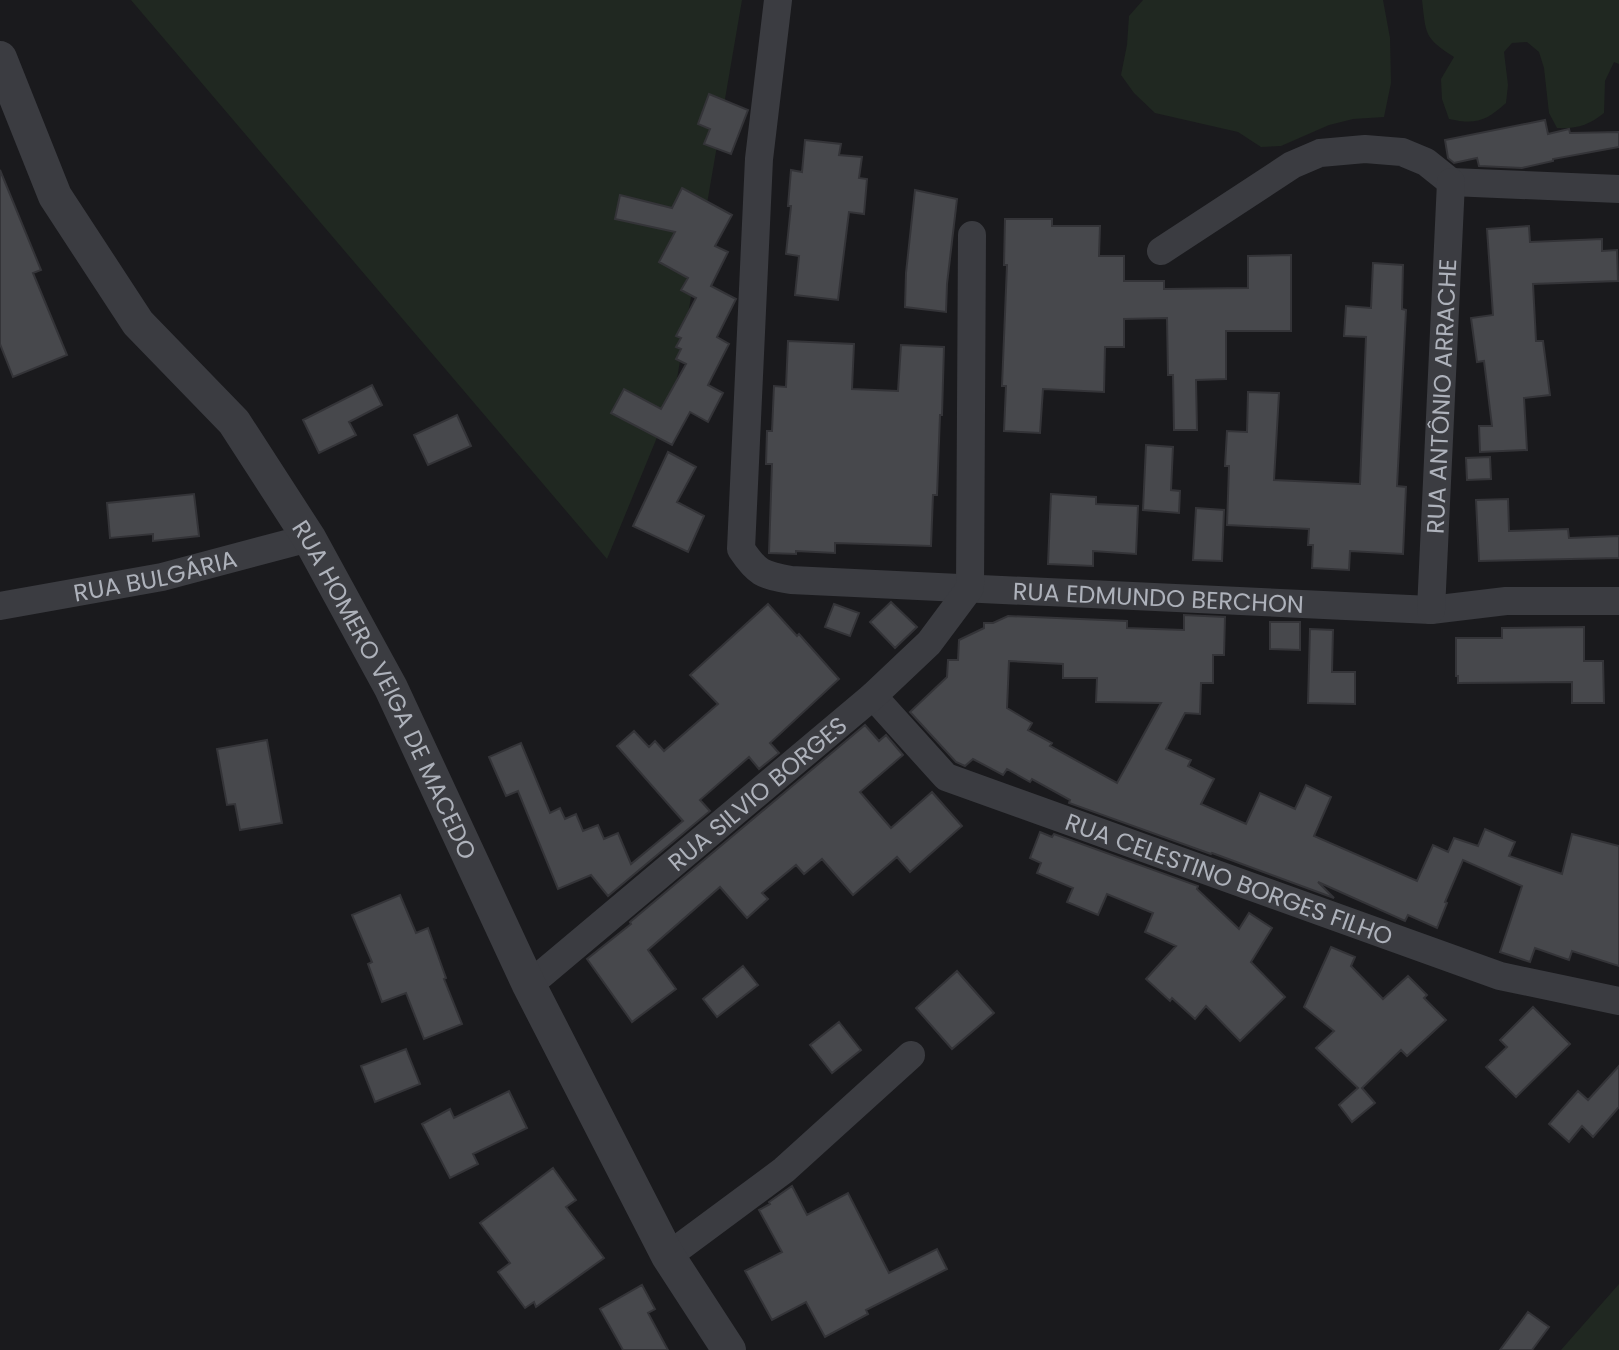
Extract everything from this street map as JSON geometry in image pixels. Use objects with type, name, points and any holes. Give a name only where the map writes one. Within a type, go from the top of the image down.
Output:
[{"type":"street","name":"RUA EDMUNDO BERCHON","points":[[778,0],[759,159],[741,549],[753,567],[768,576],[791,580],[1431,610],[1506,601],[1619,601]]},
{"type":"street","name":"RUA HOMERO VEIGA DE MACEDO","points":[[0,58],[55,196],[138,323],[234,422],[309,538],[391,688],[529,985],[668,1256],[729,1350]]},
{"type":"street","points":[[1161,251],[1292,165],[1320,153],[1365,149],[1402,152],[1426,162],[1451,182],[1619,189]]},
{"type":"street","name":"RUA ANTÔNIO ARRACHE","points":[[1431,610],[1451,182]]},
{"type":"street","points":[[970,588],[972,235]]},
{"type":"street","name":"RUA BULGÁRIA","points":[[0,606],[162,577],[309,538]]},
{"type":"street","name":"RUA SILVIO BORGES","points":[[529,985],[873,696],[929,643],[970,588]]},
{"type":"street","name":"RUA CELESTINO BORGES FILHO","points":[[873,696],[946,777],[1500,976],[1619,1001]]},
{"type":"street","points":[[668,1256],[784,1170],[911,1055]]},
{"type":"shaded area","points":[[131,0],[742,0],[674,396],[607,559]]},
{"type":"shaded area","points":[[1143,0],[1383,0],[1390,38],[1391,83],[1384,117],[1353,119],[1329,125],[1281,146],[1261,147],[1238,132],[1155,113],[1121,75],[1129,16]]},
{"type":"shaded area","points":[[1422,0],[1619,0],[1619,64],[1614,62],[1605,81],[1604,113],[1582,125],[1557,128],[1549,113],[1539,52],[1527,42],[1512,43],[1504,52],[1508,85],[1506,103],[1480,120],[1466,122],[1449,119],[1442,99],[1441,79],[1454,57],[1428,34]]},
{"type":"shaded area","points":[[1619,1284],[1619,1350],[1561,1350]]},
{"type":"building","points":[[709,94],[748,110],[731,154],[704,144],[710,129],[698,124]]},
{"type":"building","points":[[1545,120],[1548,134],[1569,129],[1570,133],[1619,132],[1619,147],[1522,168],[1479,166],[1477,158],[1454,163],[1448,158],[1445,140]]},
{"type":"building","points":[[805,140],[841,144],[839,155],[862,157],[859,178],[867,179],[864,214],[849,212],[838,300],[795,295],[799,256],[786,254],[791,170],[802,172]]},
{"type":"building","points":[[0,170],[41,270],[33,273],[67,355],[13,377],[0,344]]},
{"type":"building","points":[[682,188],[732,215],[715,246],[728,252],[711,286],[736,299],[717,337],[729,344],[708,385],[723,393],[708,422],[690,412],[672,445],[611,413],[624,389],[661,409],[686,364],[676,359],[681,349],[676,347],[681,338],[676,336],[696,298],[681,290],[688,278],[659,262],[675,232],[615,219],[620,195],[672,208]]},
{"type":"building","points":[[915,190],[957,199],[946,312],[905,307]]},
{"type":"building","points":[[1005,219],[1052,219],[1052,226],[1100,226],[1099,256],[1124,256],[1124,281],[1164,281],[1164,289],[1248,288],[1248,256],[1291,255],[1291,331],[1226,331],[1226,379],[1196,380],[1197,430],[1174,430],[1173,375],[1168,375],[1167,318],[1124,319],[1124,347],[1105,347],[1104,392],[1043,389],[1040,433],[1004,431]]},
{"type":"building","points":[[1529,226],[1530,242],[1602,239],[1602,251],[1617,250],[1618,281],[1533,284],[1536,341],[1543,341],[1550,395],[1524,398],[1527,450],[1480,452],[1479,426],[1492,426],[1484,361],[1477,362],[1471,318],[1493,315],[1487,229]]},
{"type":"building","points":[[1373,263],[1403,265],[1402,309],[1406,310],[1397,486],[1406,487],[1403,554],[1350,551],[1349,570],[1312,568],[1313,545],[1308,545],[1309,529],[1227,525],[1227,431],[1247,432],[1248,392],[1279,393],[1274,480],[1360,484],[1366,337],[1344,336],[1346,306],[1371,308]]},
{"type":"building","points":[[788,341],[854,344],[852,389],[898,391],[901,345],[944,347],[937,495],[933,495],[931,546],[835,543],[835,553],[769,553],[772,464],[766,464],[767,431],[772,431],[774,386],[786,387]]},
{"type":"building","points":[[372,385],[382,405],[349,422],[356,435],[319,453],[303,420]]},
{"type":"building","points":[[457,415],[471,446],[428,465],[414,435]]},
{"type":"building","points":[[1146,445],[1173,447],[1171,490],[1180,491],[1179,513],[1143,510]]},
{"type":"building","points":[[668,452],[696,467],[677,502],[704,516],[688,552],[633,526]]},
{"type":"building","points":[[1490,457],[1491,479],[1467,480],[1466,458]]},
{"type":"building","points":[[194,494],[199,536],[153,541],[153,534],[110,538],[107,503]]},
{"type":"building","points":[[1051,494],[1096,497],[1096,504],[1138,506],[1136,554],[1093,551],[1093,566],[1048,564]]},
{"type":"building","points":[[1508,499],[1509,531],[1568,529],[1569,538],[1619,536],[1619,558],[1479,561],[1476,500]]},
{"type":"building","points":[[1196,508],[1224,510],[1222,561],[1193,560]]},
{"type":"building","points":[[891,602],[917,627],[895,648],[870,622]]},
{"type":"building","points":[[768,604],[839,679],[770,743],[779,753],[759,769],[749,757],[700,800],[710,811],[608,896],[591,875],[558,889],[518,791],[506,796],[489,757],[521,743],[550,813],[560,808],[565,819],[576,814],[583,831],[598,825],[604,839],[618,833],[631,864],[683,821],[617,746],[634,731],[649,747],[655,741],[664,751],[718,704],[690,675]]},
{"type":"building","points":[[834,604],[859,613],[850,636],[825,627]]},
{"type":"building","points":[[1184,615],[1225,617],[1224,655],[1213,655],[1213,683],[1201,683],[1200,714],[1185,713],[1166,749],[1191,760],[1188,766],[1214,779],[1201,804],[1246,824],[1260,793],[1295,809],[1306,785],[1331,797],[1314,836],[1417,881],[1433,845],[1448,852],[1454,838],[1478,846],[1485,829],[1515,842],[1509,856],[1562,874],[1572,834],[1619,846],[1619,966],[1572,951],[1569,960],[1535,948],[1530,962],[1500,952],[1522,886],[1463,860],[1437,928],[1408,915],[1405,921],[1318,882],[1334,898],[1069,803],[1070,800],[1032,779],[1030,782],[1007,769],[1003,775],[973,759],[965,766],[956,762],[910,712],[947,677],[948,660],[958,660],[959,640],[984,628],[984,623],[993,623],[1008,616],[1127,621],[1127,628],[1184,630]],"holes":[[[1009,661],[1063,664],[1063,678],[1097,678],[1096,702],[1161,703],[1117,783],[1050,746],[1052,743],[1028,730],[1032,723],[1007,708]]]},
{"type":"building","points":[[1270,622],[1300,622],[1300,650],[1270,649]]},
{"type":"building","points":[[1584,627],[1584,661],[1603,661],[1604,703],[1572,703],[1572,682],[1458,683],[1456,638],[1502,638],[1502,628]]},
{"type":"building","points":[[1310,629],[1333,630],[1332,672],[1355,672],[1355,704],[1308,703]]},
{"type":"building","points":[[865,725],[879,741],[886,735],[903,755],[860,792],[891,828],[932,792],[962,826],[910,872],[897,857],[853,895],[822,859],[804,874],[796,865],[762,893],[768,899],[747,918],[720,887],[648,950],[676,989],[632,1022],[587,959]]},
{"type":"building","points":[[267,740],[282,823],[240,830],[235,804],[227,805],[217,749]]},
{"type":"building","points":[[1040,832],[1052,837],[1054,834],[1198,886],[1197,889],[1239,929],[1249,913],[1272,928],[1251,962],[1285,997],[1240,1041],[1206,1006],[1195,1019],[1146,979],[1176,946],[1145,932],[1153,913],[1107,894],[1098,915],[1067,902],[1073,888],[1037,873],[1041,863],[1030,858]]},
{"type":"building","points":[[400,895],[416,933],[428,928],[462,1024],[424,1039],[406,993],[382,1002],[368,964],[372,962],[352,915]]},
{"type":"building","points":[[1331,947],[1355,957],[1351,966],[1383,999],[1408,976],[1446,1020],[1407,1056],[1401,1050],[1362,1088],[1375,1103],[1352,1122],[1339,1105],[1358,1088],[1316,1048],[1334,1031],[1304,1007]]},
{"type":"building","points":[[743,966],[758,985],[717,1017],[703,999]]},
{"type":"building","points":[[957,971],[994,1013],[952,1049],[916,1008]]},
{"type":"building","points":[[1533,1007],[1570,1044],[1516,1097],[1486,1067],[1507,1047],[1500,1040]]},
{"type":"building","points":[[839,1022],[861,1050],[832,1073],[810,1045]]},
{"type":"building","points":[[406,1049],[420,1084],[375,1102],[361,1066]]},
{"type":"building","points":[[1619,1066],[1619,1107],[1593,1137],[1582,1126],[1569,1142],[1549,1124],[1578,1091],[1588,1100]]},
{"type":"building","points":[[509,1091],[527,1128],[473,1154],[478,1164],[450,1178],[422,1124],[450,1109],[454,1118]]},
{"type":"building","points":[[553,1168],[576,1200],[566,1207],[604,1258],[536,1307],[534,1302],[525,1308],[498,1272],[510,1263],[480,1223]]},
{"type":"building","points":[[792,1186],[807,1215],[848,1193],[889,1273],[937,1249],[947,1269],[866,1310],[868,1314],[825,1337],[806,1302],[772,1320],[745,1271],[782,1252],[759,1210]]},
{"type":"building","points":[[642,1285],[655,1309],[648,1313],[668,1350],[623,1350],[600,1309]]},
{"type":"building","points":[[1528,1312],[1549,1327],[1532,1350],[1500,1350]]}]
